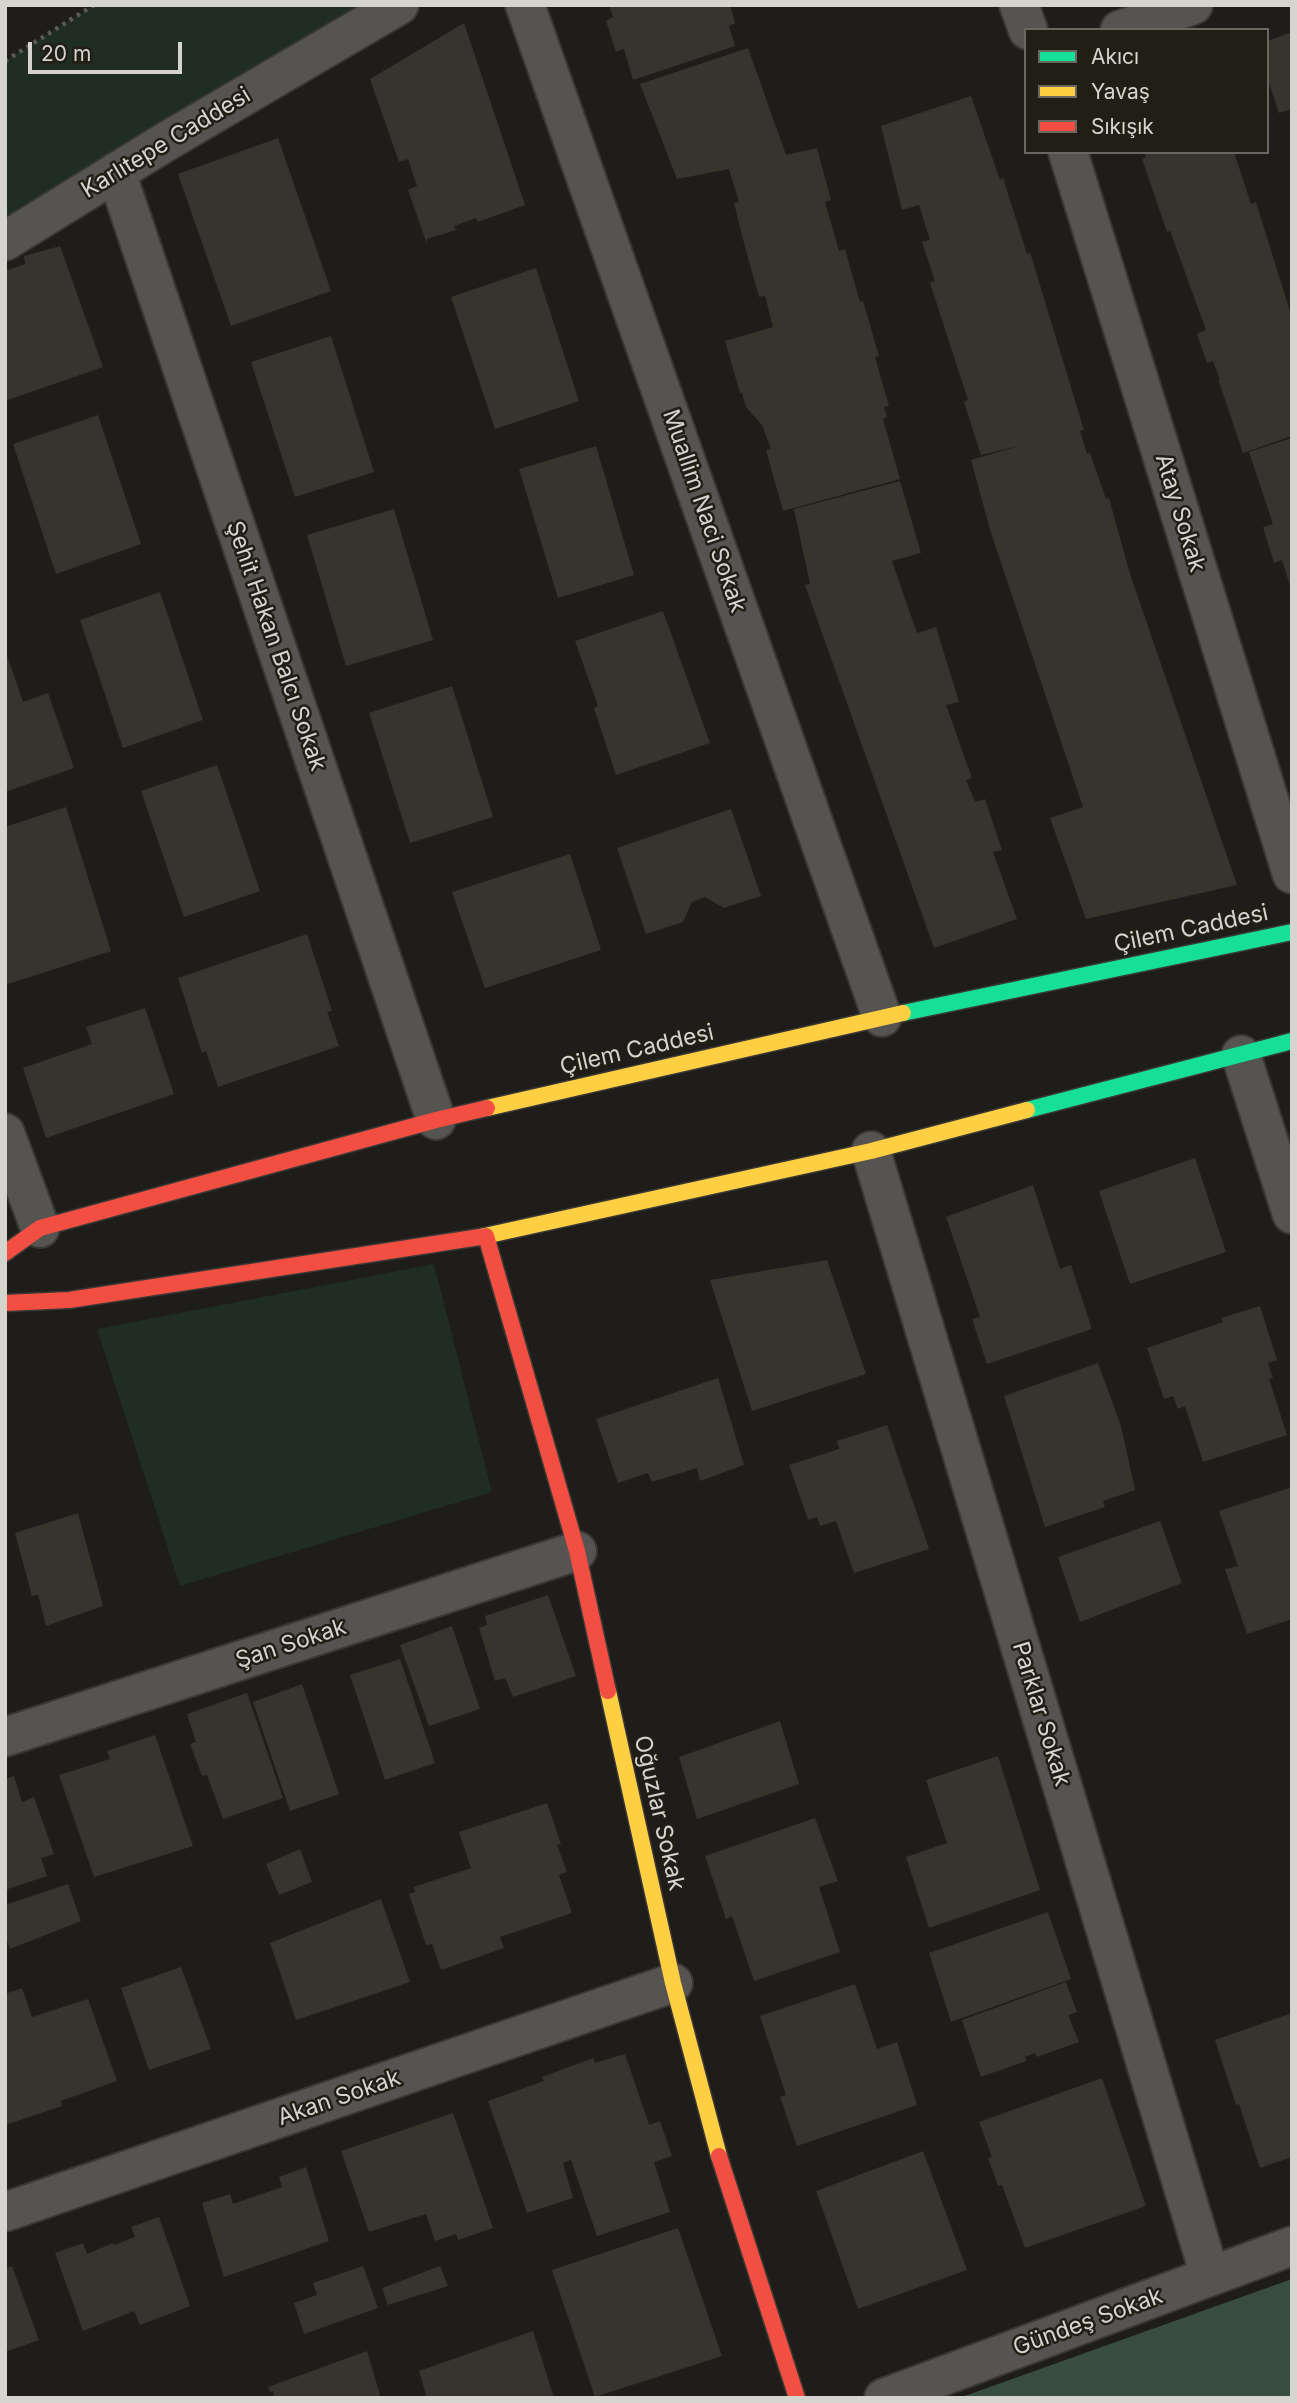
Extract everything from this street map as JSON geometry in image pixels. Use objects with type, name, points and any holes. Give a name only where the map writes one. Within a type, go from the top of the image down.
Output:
[{"type":"main road","name":"Çilem Caddesi","points":[[5,1253],[40,1228],[436,1120],[882,1017],[1292,932]]},
{"type":"main road","points":[[5,1303],[69,1300],[486,1236],[871,1151],[1292,1041]]},
{"type":"main road","name":"Oğuzlar Sokak","points":[[486,1236],[577,1551],[673,1983],[725,2179],[797,2398]]},
{"type":"street","name":"Karlıtepe Caddesi","points":[[5,241],[116,172],[399,5]]},
{"type":"street","name":"Muallim Naci Sokak","points":[[526,5],[882,1017]]},
{"type":"street","points":[[1019,5],[1027,28]]},
{"type":"street","points":[[1126,28],[1193,5]]},
{"type":"street","name":"Atay Sokak","points":[[1069,154],[1292,874]]},
{"type":"street","name":"Şehit Hakan Balcı Sokak","points":[[116,172],[436,1120]]},
{"type":"street","points":[[1241,1055],[1292,1213]]},
{"type":"street","points":[[5,1133],[40,1228]]},
{"type":"street","name":"Parklar Sokak","points":[[871,1151],[1210,2276]]},
{"type":"street","name":"Şan Sokak","points":[[5,1737],[577,1551]]},
{"type":"street","name":"Akan Sokak","points":[[5,2213],[673,1983]]},
{"type":"street","name":"Gündeş Sokak","points":[[884,2398],[1292,2246]]},
{"type":"path","points":[[5,61],[94,5]]},
{"type":"green space","points":[[94,5],[370,5],[5,223],[5,61]]},
{"type":"green space","points":[[434,1264],[492,1492],[180,1586],[97,1329]]},
{"type":"green space","points":[[1292,2279],[1292,2398],[959,2398]]},
{"type":"building","points":[[609,5],[730,5],[735,23],[729,26],[735,46],[633,80],[624,49],[616,52],[606,21],[613,17]]},
{"type":"building","points":[[464,23],[525,205],[478,222],[476,218],[454,226],[456,230],[427,239],[427,244],[408,190],[417,186],[408,159],[399,162],[370,79]]},
{"type":"building","points":[[1292,32],[1292,109],[1279,113],[1269,83],[1269,40]]},
{"type":"building","points":[[748,48],[786,155],[817,148],[831,200],[825,202],[839,251],[845,249],[879,356],[875,357],[889,406],[884,407],[887,417],[883,419],[900,479],[783,511],[766,450],[771,449],[762,425],[746,407],[740,393],[725,341],[773,327],[765,296],[759,297],[745,247],[734,203],[739,202],[729,169],[677,179],[640,84]]},
{"type":"building","points":[[971,96],[1000,180],[1003,178],[1027,254],[1030,252],[1084,430],[1080,431],[1087,454],[1090,453],[1106,499],[1109,498],[1130,574],[1237,885],[1086,919],[1050,818],[1083,807],[991,533],[971,460],[1022,445],[981,455],[964,402],[968,400],[930,283],[935,281],[922,242],[930,240],[919,205],[902,210],[881,126]]},
{"type":"building","points":[[278,138],[331,291],[231,326],[178,174]]},
{"type":"building","points":[[1145,154],[1235,154],[1251,204],[1256,202],[1292,318],[1292,436],[1243,453],[1213,361],[1207,363],[1197,334],[1206,330],[1170,231],[1167,232],[1142,159],[1146,157]]},
{"type":"building","points":[[60,246],[103,367],[5,401],[5,271],[25,264],[24,256]]},
{"type":"building","points":[[536,268],[579,401],[495,429],[451,297]]},
{"type":"building","points":[[331,336],[374,472],[295,497],[251,362]]},
{"type":"building","points":[[98,415],[141,544],[56,574],[13,444]]},
{"type":"building","points":[[1292,438],[1291,589],[1282,560],[1274,563],[1263,527],[1273,524],[1249,452]]},
{"type":"building","points":[[596,446],[634,575],[558,598],[519,469]]},
{"type":"building","points":[[900,481],[921,553],[892,561],[917,633],[936,627],[959,702],[946,705],[972,778],[966,780],[975,802],[985,799],[1002,850],[993,852],[1017,919],[934,948],[805,585],[810,584],[794,509]]},
{"type":"building","points":[[394,509],[433,640],[346,666],[307,535]]},
{"type":"building","points":[[160,592],[203,720],[123,748],[80,620]]},
{"type":"building","points":[[663,611],[710,743],[616,775],[594,708],[598,706],[575,641]]},
{"type":"building","points":[[5,650],[23,702],[48,693],[74,768],[5,792]]},
{"type":"building","points":[[452,686],[493,817],[410,843],[369,713]]},
{"type":"building","points":[[217,765],[260,891],[184,917],[141,791]]},
{"type":"building","points":[[66,807],[111,951],[5,985],[5,827]]},
{"type":"building","points":[[731,809],[761,896],[724,908],[705,897],[692,902],[683,922],[646,934],[617,848]]},
{"type":"building","points":[[570,854],[601,950],[485,988],[452,892]]},
{"type":"building","points":[[307,934],[332,1011],[327,1012],[339,1046],[218,1087],[206,1051],[202,1053],[178,978]]},
{"type":"building","points":[[145,1008],[174,1094],[46,1138],[23,1068],[92,1044],[86,1027]]},
{"type":"building","points":[[1195,1158],[1226,1252],[1130,1284],[1099,1191]]},
{"type":"building","points":[[1033,1185],[1060,1269],[1071,1265],[1092,1329],[987,1364],[972,1319],[980,1317],[946,1217]]},
{"type":"building","points":[[827,1260],[866,1374],[752,1411],[710,1280]]},
{"type":"building","points":[[1260,1306],[1277,1360],[1268,1363],[1273,1378],[1269,1379],[1287,1435],[1203,1462],[1185,1406],[1178,1409],[1173,1396],[1164,1399],[1147,1348],[1223,1322],[1221,1318]]},
{"type":"building","points":[[1098,1363],[1121,1426],[1135,1490],[1103,1501],[1105,1507],[1045,1527],[1004,1396]]},
{"type":"building","points":[[718,1378],[744,1465],[700,1481],[697,1468],[652,1482],[648,1473],[618,1483],[596,1419]]},
{"type":"building","points":[[887,1425],[929,1549],[854,1573],[836,1521],[820,1526],[817,1517],[808,1520],[789,1465],[839,1449],[837,1441]]},
{"type":"building","points":[[1292,1487],[1292,1619],[1247,1634],[1225,1569],[1238,1566],[1219,1511]]},
{"type":"building","points":[[78,1513],[103,1606],[46,1626],[38,1595],[32,1596],[15,1533]]},
{"type":"building","points":[[1160,1521],[1182,1583],[1080,1622],[1058,1557]]},
{"type":"building","points":[[548,1595],[576,1676],[513,1697],[505,1678],[495,1681],[479,1628],[487,1625],[485,1616]]},
{"type":"building","points":[[452,1626],[480,1709],[429,1726],[400,1645]]},
{"type":"building","points":[[400,1659],[435,1763],[385,1780],[350,1675]]},
{"type":"building","points":[[302,1684],[339,1794],[290,1811],[253,1702]]},
{"type":"building","points":[[247,1693],[283,1798],[223,1819],[207,1775],[202,1776],[190,1744],[196,1742],[187,1714]]},
{"type":"building","points":[[780,1721],[799,1784],[697,1819],[679,1757]]},
{"type":"building","points":[[155,1735],[193,1846],[94,1877],[59,1775],[110,1759],[107,1751]]},
{"type":"building","points":[[998,1756],[1040,1890],[929,1928],[906,1857],[947,1843],[926,1780]]},
{"type":"building","points":[[14,1776],[22,1802],[34,1797],[54,1854],[41,1858],[47,1876],[5,1890],[5,1779]]},
{"type":"building","points":[[547,1803],[561,1844],[557,1845],[567,1872],[559,1875],[572,1913],[500,1937],[504,1948],[441,1970],[432,1944],[426,1945],[409,1894],[415,1892],[414,1887],[471,1868],[459,1832]]},
{"type":"building","points":[[815,1818],[838,1881],[819,1887],[840,1952],[754,1981],[732,1916],[726,1919],[705,1856]]},
{"type":"building","points":[[300,1849],[312,1882],[279,1895],[266,1864]]},
{"type":"building","points":[[68,1884],[81,1921],[10,1949],[5,1936],[5,1905]]},
{"type":"building","points":[[381,1899],[410,1982],[296,2020],[270,1943]]},
{"type":"building","points":[[1048,1912],[1071,1979],[951,2022],[929,1953]]},
{"type":"building","points":[[181,1967],[211,2049],[149,2070],[121,1988]]},
{"type":"building","points":[[1066,1982],[1077,2012],[1068,2015],[1079,2042],[1037,2057],[1035,2053],[1025,2057],[1026,2061],[981,2077],[962,2020]]},
{"type":"building","points":[[855,1984],[877,2049],[897,2042],[917,2105],[797,2146],[780,2097],[786,2095],[760,2016]]},
{"type":"building","points":[[22,1988],[32,2017],[88,1999],[117,2081],[61,2101],[62,2106],[5,2125],[5,1994]]},
{"type":"building","points":[[1292,2013],[1292,2157],[1260,2168],[1215,2040]]},
{"type":"building","points":[[625,2054],[649,2125],[660,2121],[672,2156],[654,2162],[670,2212],[597,2236],[571,2160],[563,2163],[573,2198],[527,2213],[488,2101],[544,2081],[542,2077],[593,2058],[595,2063]]},
{"type":"building","points":[[1102,2078],[1146,2206],[1025,2248],[1002,2185],[998,2186],[988,2158],[992,2157],[979,2122]]},
{"type":"building","points":[[453,2113],[493,2228],[458,2240],[456,2234],[435,2241],[426,2214],[369,2232],[341,2151]]},
{"type":"building","points":[[923,2151],[967,2270],[858,2309],[816,2191]]},
{"type":"building","points":[[306,2167],[329,2241],[224,2277],[202,2203],[230,2194],[233,2204],[282,2187],[279,2177]]},
{"type":"building","points":[[159,2217],[190,2306],[140,2325],[134,2311],[83,2331],[55,2253],[83,2243],[87,2254],[113,2243],[114,2245],[135,2237],[131,2227]]},
{"type":"building","points":[[678,2228],[722,2356],[595,2397],[552,2270]]},
{"type":"building","points":[[12,2266],[39,2340],[5,2352],[5,2269]]},
{"type":"building","points":[[363,2266],[378,2308],[304,2334],[294,2303],[317,2295],[313,2283]]},
{"type":"building","points":[[440,2266],[448,2286],[388,2305],[382,2288]]},
{"type":"building","points":[[533,2331],[554,2398],[427,2398],[419,2371]]},
{"type":"building","points":[[367,2351],[381,2398],[275,2398],[268,2387]]},
{"type":"traffic: fast","points":[[903,1013],[1292,932]]},
{"type":"traffic: fast","points":[[1027,1110],[1292,1041]]},
{"type":"traffic: slow","points":[[487,1108],[903,1013]]},
{"type":"traffic: slow","points":[[480,1237],[871,1151],[1027,1110]]},
{"type":"traffic: slow","points":[[608,1691],[673,1983],[719,2156]]},
{"type":"traffic: jam","points":[[5,1253],[40,1228],[487,1108]]},
{"type":"traffic: jam","points":[[486,1236],[577,1551],[608,1691]]},
{"type":"traffic: jam","points":[[5,1303],[69,1300],[480,1237]]},
{"type":"traffic: jam","points":[[719,2156],[797,2398]]}]
